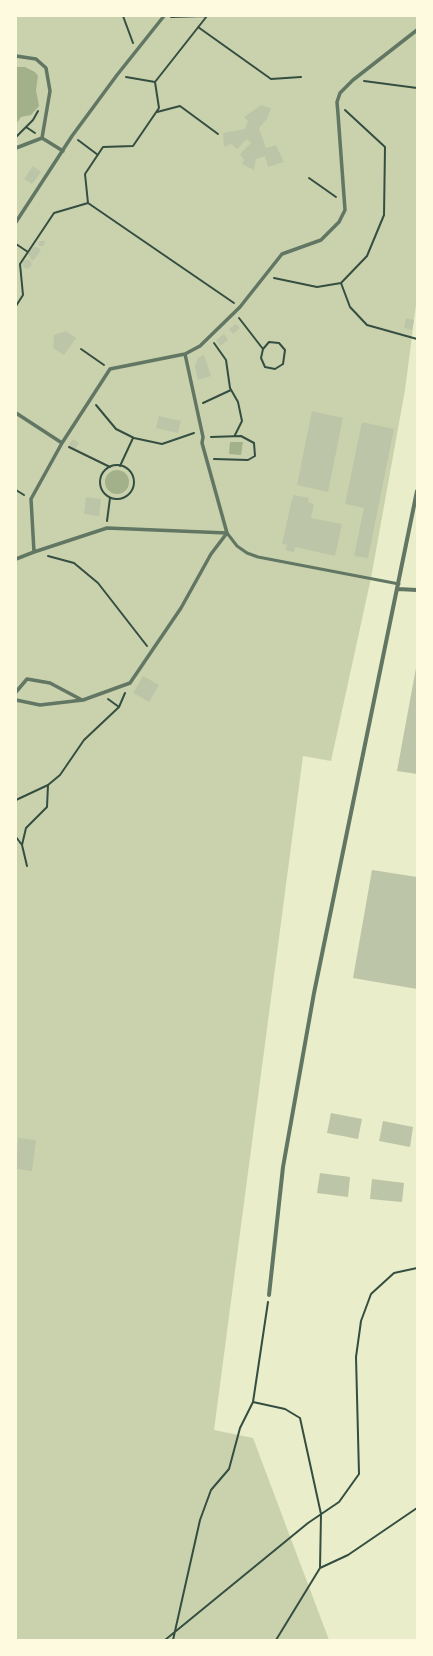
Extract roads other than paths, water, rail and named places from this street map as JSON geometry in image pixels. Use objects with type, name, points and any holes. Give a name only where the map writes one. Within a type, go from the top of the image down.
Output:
[{"type":"street","points":[[16,222],[72,136],[117,75],[164,16]]},
{"type":"street","points":[[34,552],[31,499],[62,443],[110,369],[185,354],[200,346],[240,307],[282,254],[321,240],[339,222],[345,210],[337,102],[340,93],[353,80],[417,30]]},
{"type":"street","points":[[16,56],[36,59],[46,68],[50,91],[42,138]]},
{"type":"street","points":[[42,138],[63,151]]},
{"type":"street","points":[[16,148],[42,138]]},
{"type":"street","points":[[185,354],[201,431],[202,443],[227,533]]},
{"type":"street","points":[[16,413],[62,443]]},
{"type":"street","points":[[269,1294],[284,1167],[314,993],[417,491]]},
{"type":"street","points":[[16,558],[107,528],[227,533]]},
{"type":"street","points":[[16,700],[40,705],[83,700],[130,683],[181,608],[211,554],[227,533]]},
{"type":"street","points":[[398,587],[417,590]]},
{"type":"street","points":[[16,692],[27,679],[50,683],[83,700]]},
{"type":"lane","points":[[227,533],[237,546],[247,553],[258,557],[398,587]]}]
